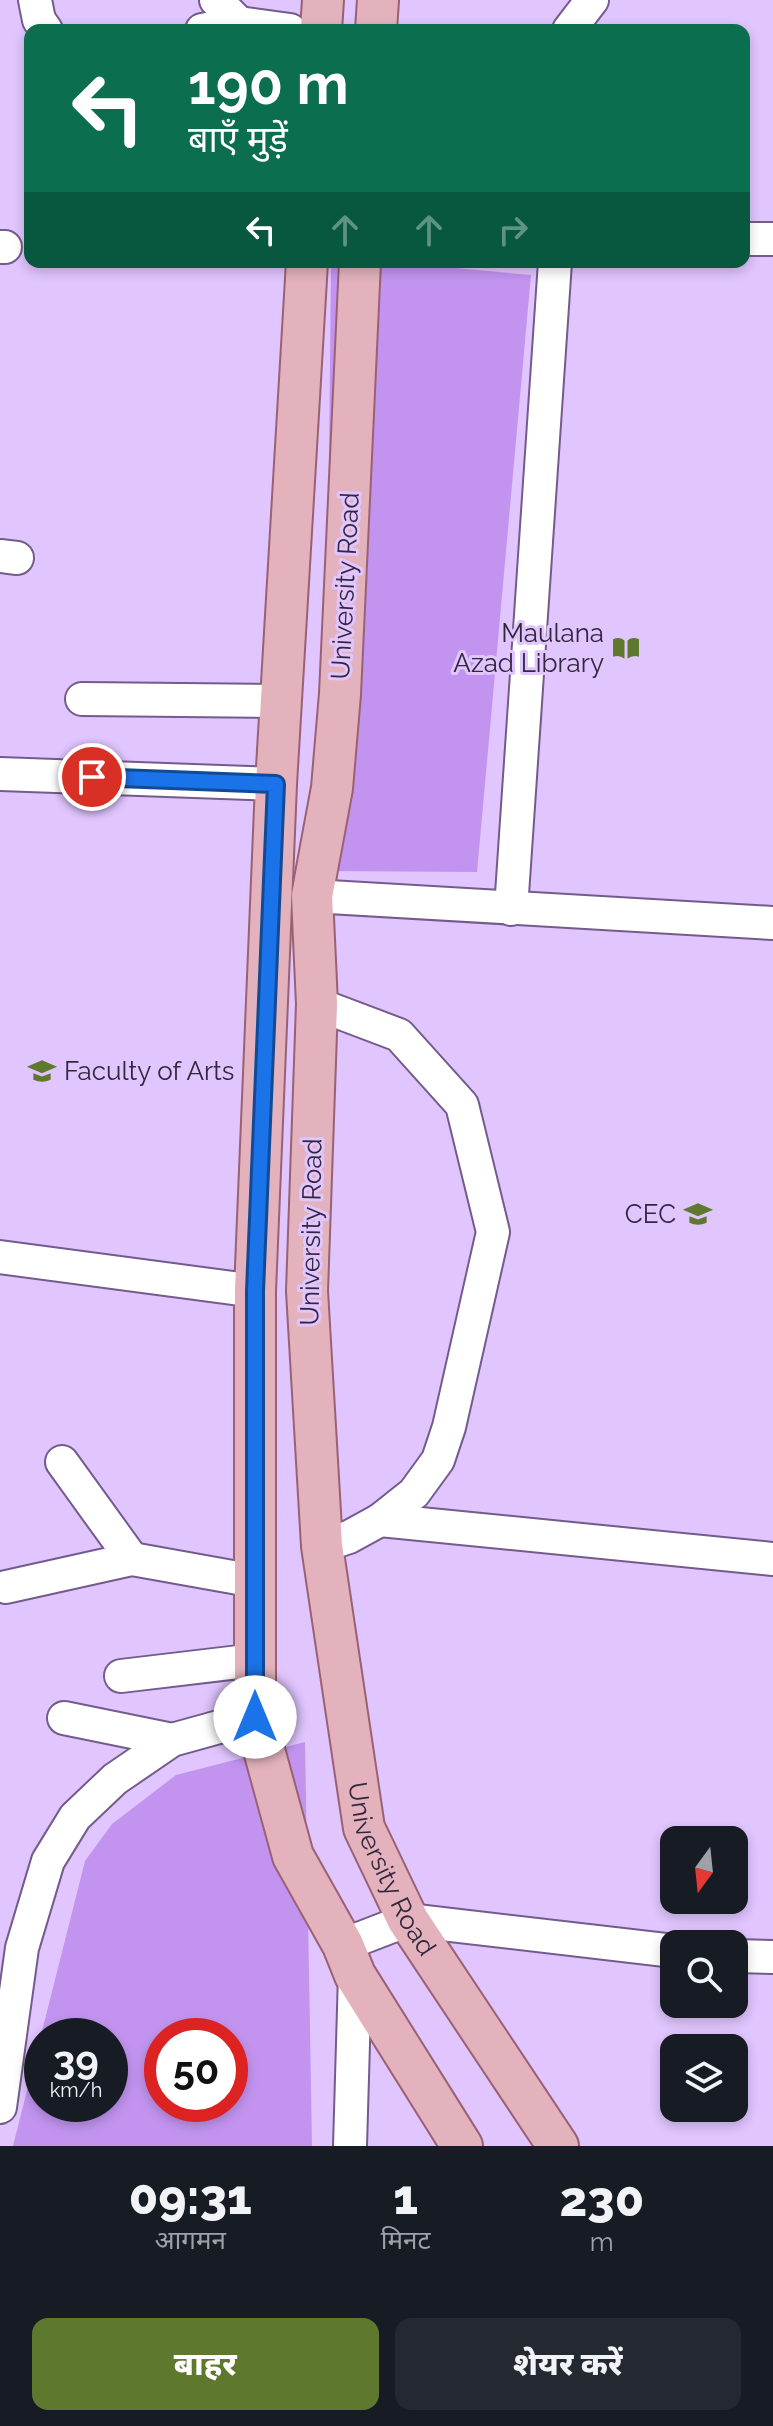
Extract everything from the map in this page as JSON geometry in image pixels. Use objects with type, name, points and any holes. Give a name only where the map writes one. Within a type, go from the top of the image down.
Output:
[{"type":"main road","points":[[321,24],[323,0]]},
{"type":"main road","points":[[376,24],[378,0]]},
{"type":"main road","points":[[307,268],[280,701],[255,1291],[255,1717],[293,1856],[349,1960],[462,2146]]},
{"type":"main road","name":"University Road","points":[[360,268],[340,694],[332,788],[312,896],[317,1004],[307,1291],[322,1546],[364,1828],[408,1920],[558,2146]]},
{"type":"street","points":[[35,0],[42,24]]},
{"type":"street","points":[[216,0],[239,23]]},
{"type":"street","points":[[574,24],[592,0]]},
{"type":"street","points":[[234,24],[246,24]]},
{"type":"street","points":[[750,239],[773,239]]},
{"type":"street","points":[[511,909],[555,268]]},
{"type":"street","points":[[82,699],[280,701]]},
{"type":"street","points":[[0,774],[276,784]]},
{"type":"street","points":[[312,896],[773,923]]},
{"type":"street","points":[[317,1004],[399,1035],[462,1105],[493,1232],[449,1427],[438,1460],[414,1493],[380,1520],[349,1537],[322,1546]]},
{"type":"street","points":[[0,1257],[255,1291]]},
{"type":"street","points":[[62,1462],[132,1559]]},
{"type":"street","points":[[380,1520],[773,1559]]},
{"type":"street","points":[[6,1587],[132,1559],[255,1581]]},
{"type":"street","points":[[121,1676],[256,1660]]},
{"type":"street","points":[[0,2107],[22,1948],[48,1861],[75,1817],[115,1779],[172,1740],[255,1717]]},
{"type":"street","points":[[64,1718],[172,1740]]},
{"type":"street","points":[[350,2146],[349,1960],[408,1920],[660,1949]]},
{"type":"street","points":[[748,1956],[773,1957]]},
{"type":"shaded area","points":[[331,268],[455,268],[531,275],[477,872],[325,871]]},
{"type":"shaded area","points":[[305,1742],[312,2146],[13,2146],[24,2102],[24,2122],[128,2122],[128,2018],[45,2018],[85,1861],[112,1824],[176,1775]]},
{"type":"place","name":"Maulana Azad Library","points":[[626,648]]},
{"type":"place","name":"Faculty of Arts","points":[[42,1071]]},
{"type":"place","name":"CEC","points":[[698,1214]]},
{"type":"route","points":[[92,777],[276,784],[255,1291],[255,1717]]}]
